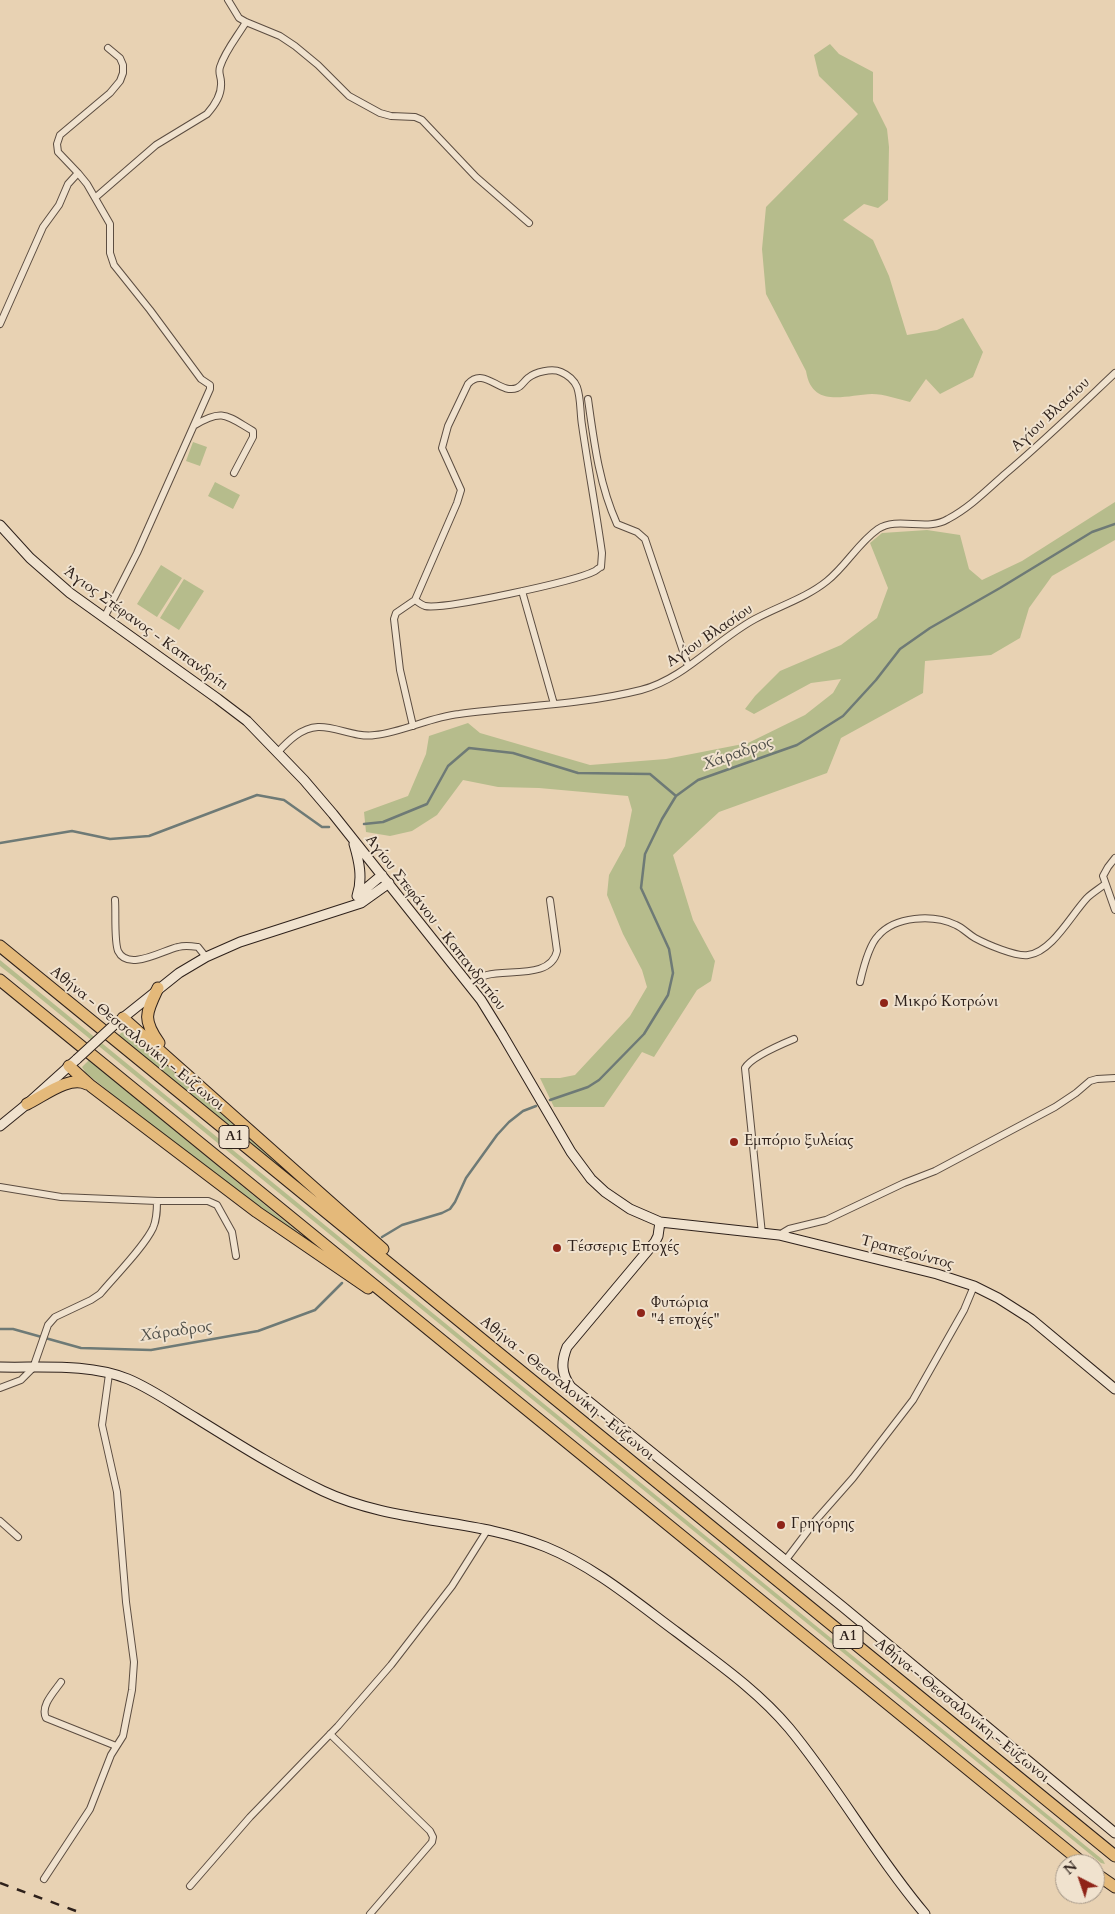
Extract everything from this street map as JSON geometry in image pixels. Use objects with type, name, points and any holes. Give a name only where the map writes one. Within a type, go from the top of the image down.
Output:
[{"type":"highway","name":"Αθήνα - Θεσσαλονίκη - Εύζωνοι","points":[[0,946],[1115,1856]]},
{"type":"highway","name":"Α1","points":[[3,983],[1072,1854]]},
{"type":"highway","points":[[158,988],[146,1018],[149,1028],[168,1057]]},
{"type":"highway","points":[[119,1022],[168,1057],[384,1250],[443,1308]]},
{"type":"highway","points":[[73,1062],[91,1086]]},
{"type":"highway","points":[[27,1104],[74,1082],[84,1082],[257,1212],[425,1327]]},
{"type":"main road","name":"Άγιος Στέφανος - Καπανδρίτι","points":[[0,525],[30,558],[52,578],[233,711],[278,752]]},
{"type":"main road","name":"Αγίου Στεφάνου - Καπανδριτίου","points":[[278,752],[316,793],[469,984],[492,1016],[583,1170],[613,1198],[639,1213],[660,1222]]},
{"type":"main road","points":[[351,836],[360,869],[357,896]]},
{"type":"main road","points":[[344,909],[382,875]]},
{"type":"main road","points":[[0,1126],[158,988],[179,973],[206,957],[240,942],[361,903],[388,883]]},
{"type":"main road","points":[[660,1222],[655,1242],[567,1347],[562,1364],[564,1376],[571,1387],[1115,1833]]},
{"type":"main road","name":"Τραπεζούντος","points":[[660,1222],[779,1235],[938,1274],[974,1286],[998,1298],[1031,1319],[1115,1389]]},
{"type":"main road","points":[[0,1367],[33,1368],[58,1366],[109,1374],[127,1379],[157,1394],[284,1471],[326,1492],[376,1508],[488,1529],[530,1541],[580,1564],[631,1598],[739,1680],[768,1706],[792,1732],[925,1914]]},
{"type":"street","points":[[228,0],[239,18],[274,33],[295,46],[318,65],[349,96],[366,107],[385,114],[416,117],[422,120],[476,177],[529,223]]},
{"type":"street","points":[[96,197],[156,145],[207,114],[213,108],[220,93],[221,80],[219,70],[223,59],[246,22]]},
{"type":"street","points":[[104,618],[137,553],[210,393],[210,385],[201,379],[114,265],[110,253],[110,224],[96,197],[78,173],[58,152],[57,144],[60,135],[110,93],[120,81],[123,65],[120,58],[108,48]]},
{"type":"street","points":[[0,324],[43,227],[59,205],[68,184],[78,173]]},
{"type":"street","points":[[413,726],[400,670],[394,620],[396,613],[415,600],[461,490],[442,448],[448,426],[468,384],[472,380],[482,377],[514,389],[529,377],[546,371],[560,371],[572,378],[578,389],[602,553],[601,566],[595,571],[522,591],[435,606],[424,606],[415,600]]},
{"type":"street","name":"Αγίου Βλασίου","points":[[278,752],[288,740],[302,732],[318,727],[360,736],[374,736],[456,714],[615,696],[644,689],[668,679],[732,633],[755,619],[817,589],[830,578],[868,536],[881,527],[894,523],[919,525],[946,521],[962,510],[1020,461],[1115,373]]},
{"type":"street","points":[[588,399],[598,471],[612,513],[617,524],[637,532],[645,539],[688,666]]},
{"type":"street","points":[[194,425],[210,416],[218,414],[226,415],[253,431],[253,437],[234,473]]},
{"type":"street","points":[[522,591],[554,704]]},
{"type":"street","points":[[1115,858],[1103,876],[1115,910]]},
{"type":"street","points":[[860,982],[876,937],[895,923],[916,920],[942,920],[957,925],[976,938],[1004,950],[1027,956],[1041,951],[1050,944],[1089,896],[1105,884]]},
{"type":"street","points":[[115,900],[117,945],[118,950],[126,959],[136,961],[179,947],[190,946],[198,947],[206,957]]},
{"type":"street","points":[[469,984],[487,975],[546,968],[556,959],[557,951],[550,900]]},
{"type":"street","points":[[762,1234],[744,1068],[754,1060],[794,1039]]},
{"type":"street","points":[[779,1235],[789,1228],[826,1220],[904,1183],[936,1171],[1055,1107],[1090,1081],[1115,1078]]},
{"type":"street","points":[[0,1187],[61,1197],[208,1201],[216,1205],[232,1232],[236,1256]]},
{"type":"street","points":[[0,1388],[21,1380],[33,1368],[51,1320],[59,1314],[100,1294],[153,1229],[157,1212],[157,1201]]},
{"type":"street","points":[[785,1561],[816,1520],[853,1478],[913,1400],[964,1310],[974,1286]]},
{"type":"street","points":[[44,1879],[90,1809],[116,1746],[123,1736],[132,1690],[134,1662],[126,1602],[117,1492],[102,1426],[109,1374]]},
{"type":"street","points":[[0,1521],[18,1536]]},
{"type":"street","points":[[190,1886],[250,1817],[330,1734],[397,1657],[452,1586],[488,1529]]},
{"type":"street","points":[[61,1682],[45,1706],[44,1713],[46,1718],[116,1746]]},
{"type":"street","points":[[330,1734],[433,1836],[432,1842],[370,1914]]},
{"type":"green space","points":[[830,44],[839,54],[873,72],[873,101],[887,129],[889,147],[888,200],[878,208],[864,204],[843,220],[873,240],[889,276],[907,335],[937,330],[963,318],[983,352],[973,377],[940,394],[926,379],[910,402],[877,394],[831,397],[815,391],[809,383],[806,371],[766,294],[762,249],[766,207],[858,114],[819,76],[814,55]]},
{"type":"green space","points":[[193,442],[207,447],[200,466],[186,461]]},
{"type":"green space","points":[[215,482],[240,495],[233,509],[208,496]]},
{"type":"green space","points":[[1115,502],[1115,540],[1052,576],[1029,608],[1020,638],[991,655],[925,661],[923,693],[841,738],[827,773],[719,812],[673,855],[693,920],[715,961],[711,981],[697,990],[654,1057],[642,1052],[604,1107],[554,1107],[540,1078],[560,1078],[575,1075],[630,1016],[647,987],[642,970],[623,934],[607,895],[609,875],[625,846],[632,810],[628,796],[539,788],[498,787],[463,780],[437,815],[412,831],[390,836],[366,832],[364,812],[408,796],[426,754],[429,736],[468,723],[480,733],[590,765],[666,759],[748,743],[805,715],[833,693],[841,679],[811,683],[754,714],[745,709],[780,671],[841,645],[877,618],[888,588],[870,543],[882,533],[927,530],[960,535],[969,569],[982,580],[1022,561]]},
{"type":"green space","points":[[161,565],[182,578],[157,617],[137,604]]},
{"type":"green space","points":[[184,579],[204,591],[179,630],[160,618]]},
{"type":"green space","points":[[0,960],[1096,1854],[1090,1854],[0,966]]},
{"type":"green space","points":[[125,1029],[343,1221],[117,1037]]},
{"type":"green space","points":[[89,1060],[327,1256],[185,1153],[86,1073],[82,1067]]},
{"type":"waterway","name":"Χάραδρος","points":[[550,1100],[588,1087],[599,1080],[644,1034],[668,995],[673,973],[669,949],[641,888],[645,854],[662,819],[676,796],[698,780],[797,745],[843,716],[876,680],[900,649],[930,628],[1092,532],[1115,524]]},
{"type":"waterway","points":[[364,824],[383,822],[427,804],[448,766],[469,748],[513,753],[578,773],[650,774],[676,796]]},
{"type":"waterway","points":[[0,843],[72,831],[110,839],[149,836],[257,795],[284,800],[322,827],[329,827]]},
{"type":"waterway","name":"Χάραδρος","points":[[382,1237],[402,1225],[450,1209],[466,1178],[497,1135],[523,1111],[536,1106]]},
{"type":"waterway","name":"Χάραδρος","points":[[0,1329],[13,1329],[81,1348],[151,1350],[258,1331],[315,1310],[342,1283]]},
{"type":"railway","points":[[0,1883],[84,1914]]},
{"type":"place","name":"Μικρό Κοτρώνι","points":[[884,1003]]},
{"type":"place","name":"Εμπόριο ξυλείας","points":[[734,1142]]},
{"type":"place","name":"Τέσσερις Εποχές","points":[[557,1248]]},
{"type":"place","name":"Φυτώρια \"4 εποχές\"","points":[[641,1313]]},
{"type":"place","name":"Γρηγόρης","points":[[781,1525]]}]
